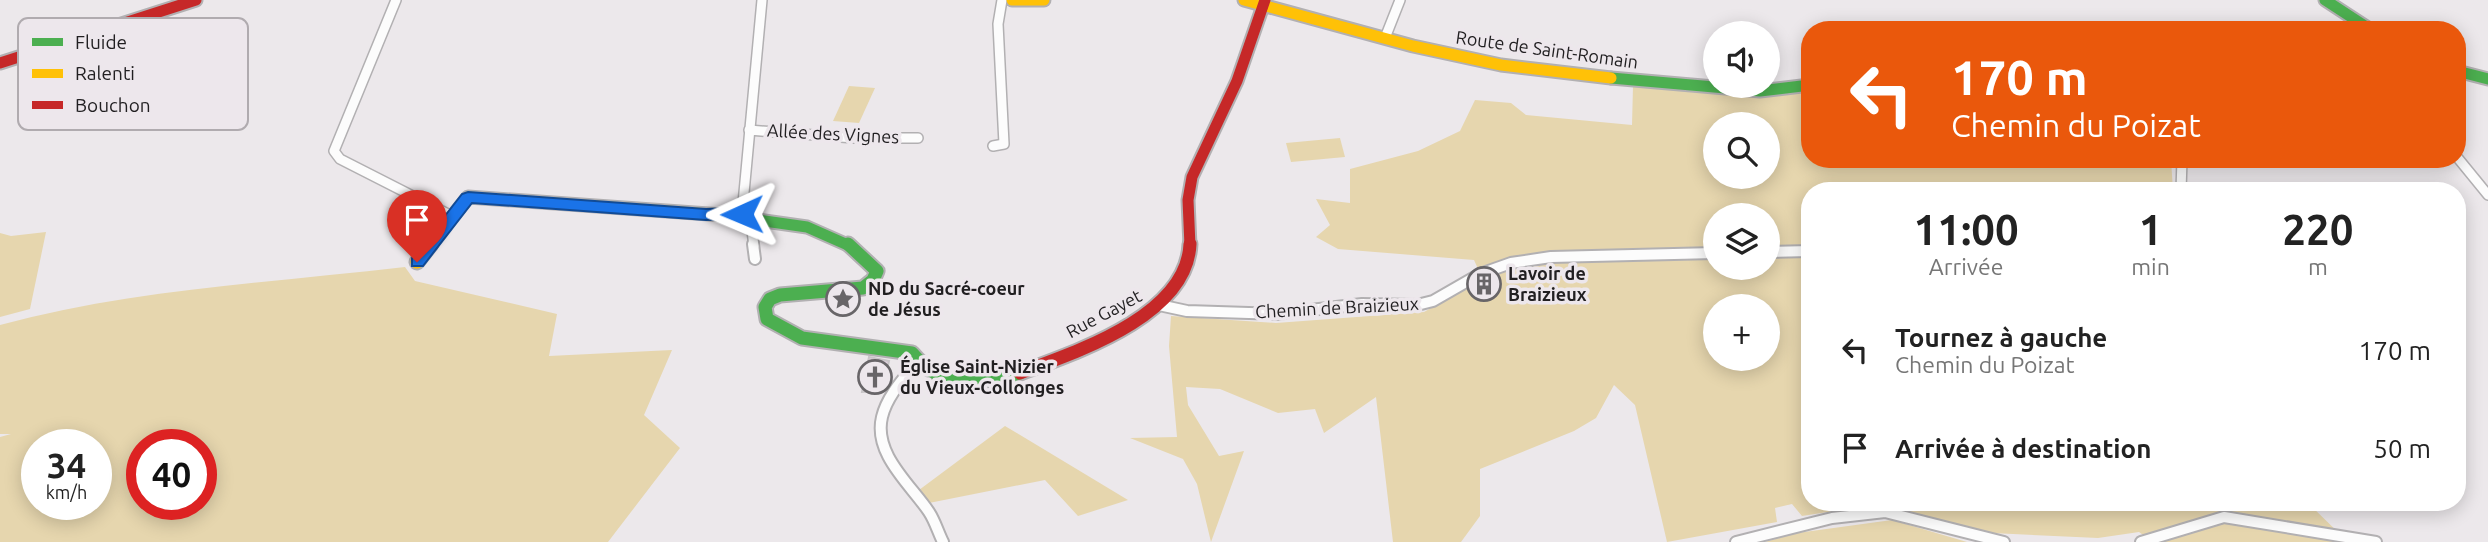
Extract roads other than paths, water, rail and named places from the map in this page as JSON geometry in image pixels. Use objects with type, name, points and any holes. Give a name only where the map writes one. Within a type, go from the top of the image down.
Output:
[{"type":"street","points":[[140,18],[196,0]]},
{"type":"street","points":[[396,0],[334,151],[340,159],[452,216]]},
{"type":"street","points":[[755,259],[746,215],[749,130],[762,0]]},
{"type":"street","points":[[993,146],[1004,144],[998,24],[1002,0]]},
{"type":"street","points":[[1012,0],[1044,0]]},
{"type":"street","name":"Route de Saint-Romain","points":[[1244,0],[1264,1],[1385,38],[1501,65],[1666,85],[1760,91],[1801,86]]},
{"type":"street","points":[[1385,38],[1400,0]]},
{"type":"street","points":[[2325,0],[2357,21]]},
{"type":"street","name":"Rue Gayet","points":[[746,215],[834,237],[874,261],[877,271],[873,280],[863,288],[779,295],[770,299],[765,307],[767,319],[786,335],[815,342],[892,346],[912,353],[917,362],[956,384],[998,380],[1091,345],[1159,305],[1174,291],[1186,271],[1192,238],[1186,204],[1197,162],[1240,73],[1264,1]]},
{"type":"street","points":[[0,63],[18,57]]},
{"type":"street","points":[[2466,73],[2488,79]]},
{"type":"street","name":"Allée des Vignes","points":[[749,130],[854,138],[918,138]]},
{"type":"street","points":[[2466,168],[2488,195]]},
{"type":"street","points":[[417,262],[435,243],[468,197],[679,213],[746,215]]},
{"type":"street","points":[[1780,252],[1801,251]]},
{"type":"street","name":"Chemin de Braizieux","points":[[1159,305],[1187,311],[1276,314],[1362,304],[1417,305],[1433,301],[1480,274],[1511,263],[1550,257],[1703,253]]},
{"type":"street","points":[[917,362],[885,401],[880,421],[882,442],[900,476],[939,530],[943,542]]},
{"type":"street","points":[[1736,542],[1832,518],[1885,512],[2004,542]]},
{"type":"street","points":[[2141,542],[2224,517],[2376,542]]},
{"type":"place","name":"Lavoir de Braizieux","points":[[1484,284]]},
{"type":"place","name":"ND du Sacré-coeur de Jésus","points":[[843,299]]},
{"type":"place","name":"Église Saint-Nizier du Vieux-Collonges","points":[[875,377]]}]
